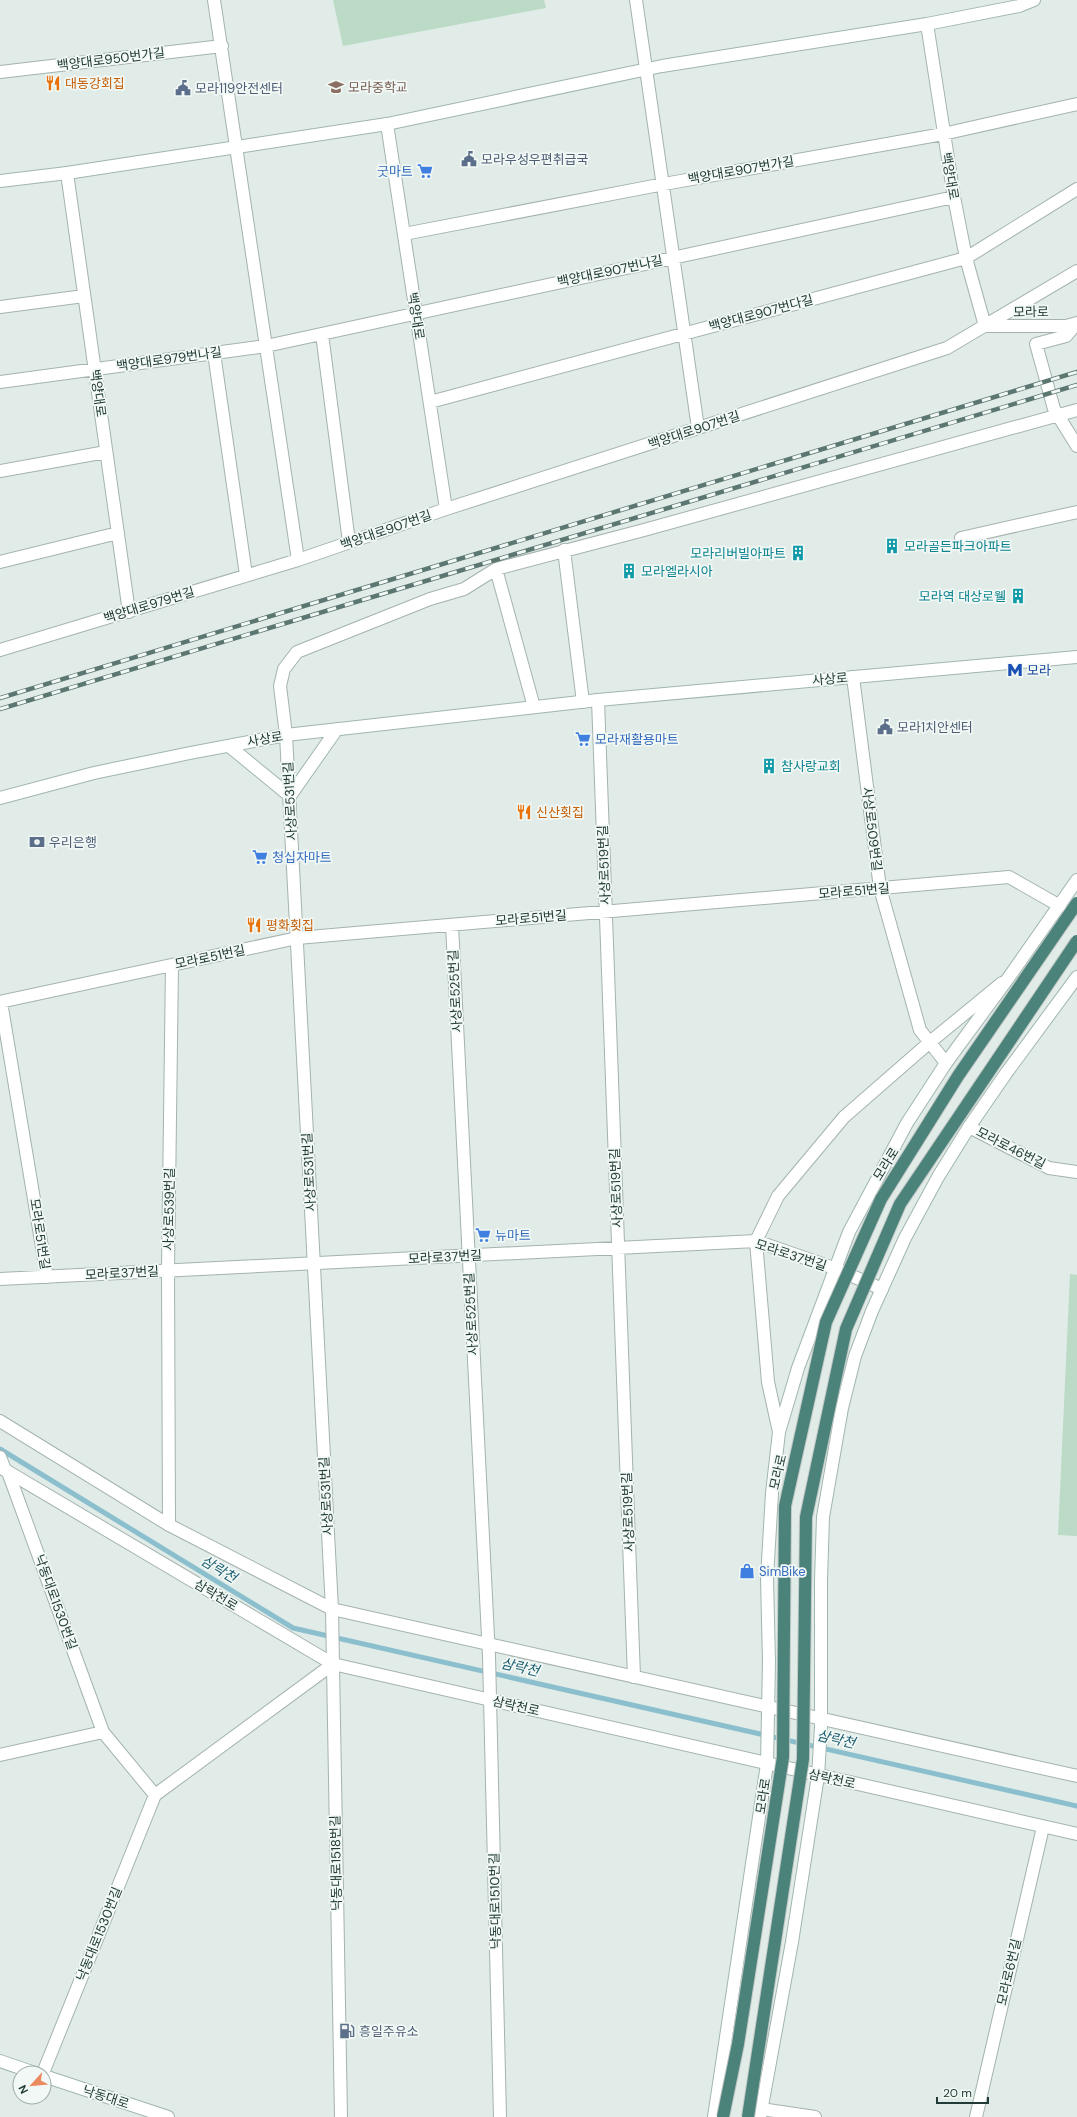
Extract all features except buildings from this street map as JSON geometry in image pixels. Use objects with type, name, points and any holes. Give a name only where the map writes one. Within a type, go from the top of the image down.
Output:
[{"type":"highway","name":"모라로","points":[[724,2117],[738,2044],[783,1757],[785,1506],[826,1322],[881,1199],[958,1076],[1077,903]]},
{"type":"highway","points":[[748,2117],[803,1759],[806,1517],[846,1329],[900,1204],[1077,941]]},
{"type":"street","points":[[214,0],[298,560]]},
{"type":"street","points":[[636,0],[648,69],[698,428]]},
{"type":"street","points":[[0,181],[67,173],[237,148],[387,124],[648,69],[927,24],[1019,6],[1034,0]]},
{"type":"street","name":"백양대로","points":[[927,24],[954,197],[966,258],[985,326]]},
{"type":"street","name":"백양대로950번가길","points":[[0,72],[222,46]]},
{"type":"street","name":"백양대로907번가길","points":[[404,234],[664,184],[943,134],[1077,104]]},
{"type":"street","name":"백양대로","points":[[387,124],[446,509]]},
{"type":"street","name":"백양대로","points":[[67,173],[129,612]]},
{"type":"street","name":"백양대로907번다길","points":[[430,402],[966,258],[1077,189]]},
{"type":"street","name":"백양대로907번나길","points":[[266,346],[954,197]]},
{"type":"street","name":"백양대로907번길","points":[[298,560],[446,509],[947,348],[1077,271]]},
{"type":"street","points":[[0,307],[84,296]]},
{"type":"street","points":[[1077,323],[1066,336],[1036,344],[1054,409],[1077,446]]},
{"type":"street","name":"모라로","points":[[985,326],[1066,326],[1077,323]]},
{"type":"street","points":[[322,334],[349,542]]},
{"type":"street","name":"백양대로979번나길","points":[[0,382],[266,346]]},
{"type":"street","points":[[214,353],[246,575]]},
{"type":"street","name":"사상로531번길","points":[[332,1609],[290,796],[286,735],[280,686],[284,668],[297,652],[430,600],[464,589],[496,569],[644,530],[1077,410]]},
{"type":"street","points":[[0,471],[106,452]]},
{"type":"street","points":[[961,538],[1077,512]]},
{"type":"street","points":[[0,562],[118,533]]},
{"type":"street","points":[[564,550],[583,702]]},
{"type":"street","name":"백양대로979번길","points":[[0,650],[298,560]]},
{"type":"street","points":[[496,569],[534,707]]},
{"type":"street","name":"사상로","points":[[0,798],[94,773],[286,735],[598,700],[1077,657]]},
{"type":"street","name":"사상로509번길","points":[[853,677],[880,888],[920,1030],[946,1063]]},
{"type":"street","name":"사상로519번길","points":[[598,700],[634,1677]]},
{"type":"street","points":[[229,746],[290,796],[337,730]]},
{"type":"street","name":"모라로51번길","points":[[47,1277],[0,1002],[297,938],[1009,877],[1060,906]]},
{"type":"street","name":"모라로","points":[[714,2117],[767,1764],[769,1707],[767,1578],[772,1493],[780,1432],[798,1368],[834,1268],[849,1232],[907,1123],[946,1063],[1060,906],[1077,880]]},
{"type":"street","name":"사상로525번길","points":[[452,925],[490,1684]]},
{"type":"street","name":"사상로539번길","points":[[169,1525],[168,1271],[172,965]]},
{"type":"street","points":[[780,1432],[768,1382],[756,1241],[778,1196],[844,1117],[930,1042],[1009,977]]},
{"type":"street","points":[[816,2117],[761,2113],[793,1934],[818,1776],[821,1736],[820,1580],[823,1517],[842,1408],[855,1356],[882,1289],[905,1238],[938,1177],[969,1127],[1007,1072],[1077,978]]},
{"type":"street","name":"모라로46번길","points":[[969,1127],[1049,1168],[1077,1172]]},
{"type":"street","name":"모라로37번길","points":[[0,1279],[756,1241],[834,1268],[882,1289]]},
{"type":"street","points":[[0,1421],[169,1525],[332,1609],[489,1650],[634,1677],[1077,1776]]},
{"type":"street","name":"낙동대로1530번길","points":[[0,1457],[103,1732],[155,1795],[46,2065]]},
{"type":"street","name":"삼락천로","points":[[5,1470],[333,1664],[1077,1834]]},
{"type":"street","name":"낙동대로1518번길","points":[[332,1609],[341,2117]]},
{"type":"street","points":[[155,1795],[333,1664]]},
{"type":"street","name":"낙동대로1510번길","points":[[490,1684],[500,2117]]},
{"type":"street","points":[[0,1755],[103,1732]]},
{"type":"street","name":"모라로6번길","points":[[976,2117],[1043,1827]]},
{"type":"street","points":[[0,2061],[12,2065]]},
{"type":"street","name":"낙동대로","points":[[52,2079],[168,2117]]},
{"type":"green space","points":[[333,0],[544,0],[546,8],[343,46]]},
{"type":"green space","points":[[1070,1274],[1077,1275],[1077,1536],[1058,1535]]},
{"type":"waterway","name":"삼락천","points":[[0,1449],[293,1628],[1077,1806]]},
{"type":"railway","points":[[0,698],[1077,372]]},
{"type":"railway","points":[[0,709],[1077,385]]},
{"type":"place","name":"대동강회집","points":[[53,83]]},
{"type":"place","name":"모라중학교","points":[[336,87]]},
{"type":"place","name":"모라119안전센터","points":[[183,88]]},
{"type":"place","name":"모라우성우편취급국","points":[[469,159]]},
{"type":"place","name":"굿마트","points":[[425,171]]},
{"type":"place","name":"모라골든파크아파트","points":[[892,546]]},
{"type":"place","name":"모라리버빌아파트","points":[[798,553]]},
{"type":"place","name":"모라엘라시아","points":[[629,571]]},
{"type":"place","name":"모라역 대상로웰","points":[[1018,596]]},
{"type":"place","name":"모라","points":[[1015,670]]},
{"type":"place","name":"모라1치안센터","points":[[885,727]]},
{"type":"place","name":"모라재활용마트","points":[[583,739]]},
{"type":"place","name":"참사랑교회","points":[[769,766]]},
{"type":"place","name":"신산횟집","points":[[524,812]]},
{"type":"place","name":"우리은행","points":[[37,842]]},
{"type":"place","name":"청십자마트","points":[[260,857]]},
{"type":"place","name":"평화횟집","points":[[254,925]]},
{"type":"place","name":"뉴마트","points":[[483,1235]]},
{"type":"place","name":"SimBike","points":[[747,1571]]},
{"type":"place","name":"흥일주유소","points":[[347,2031]]}]
